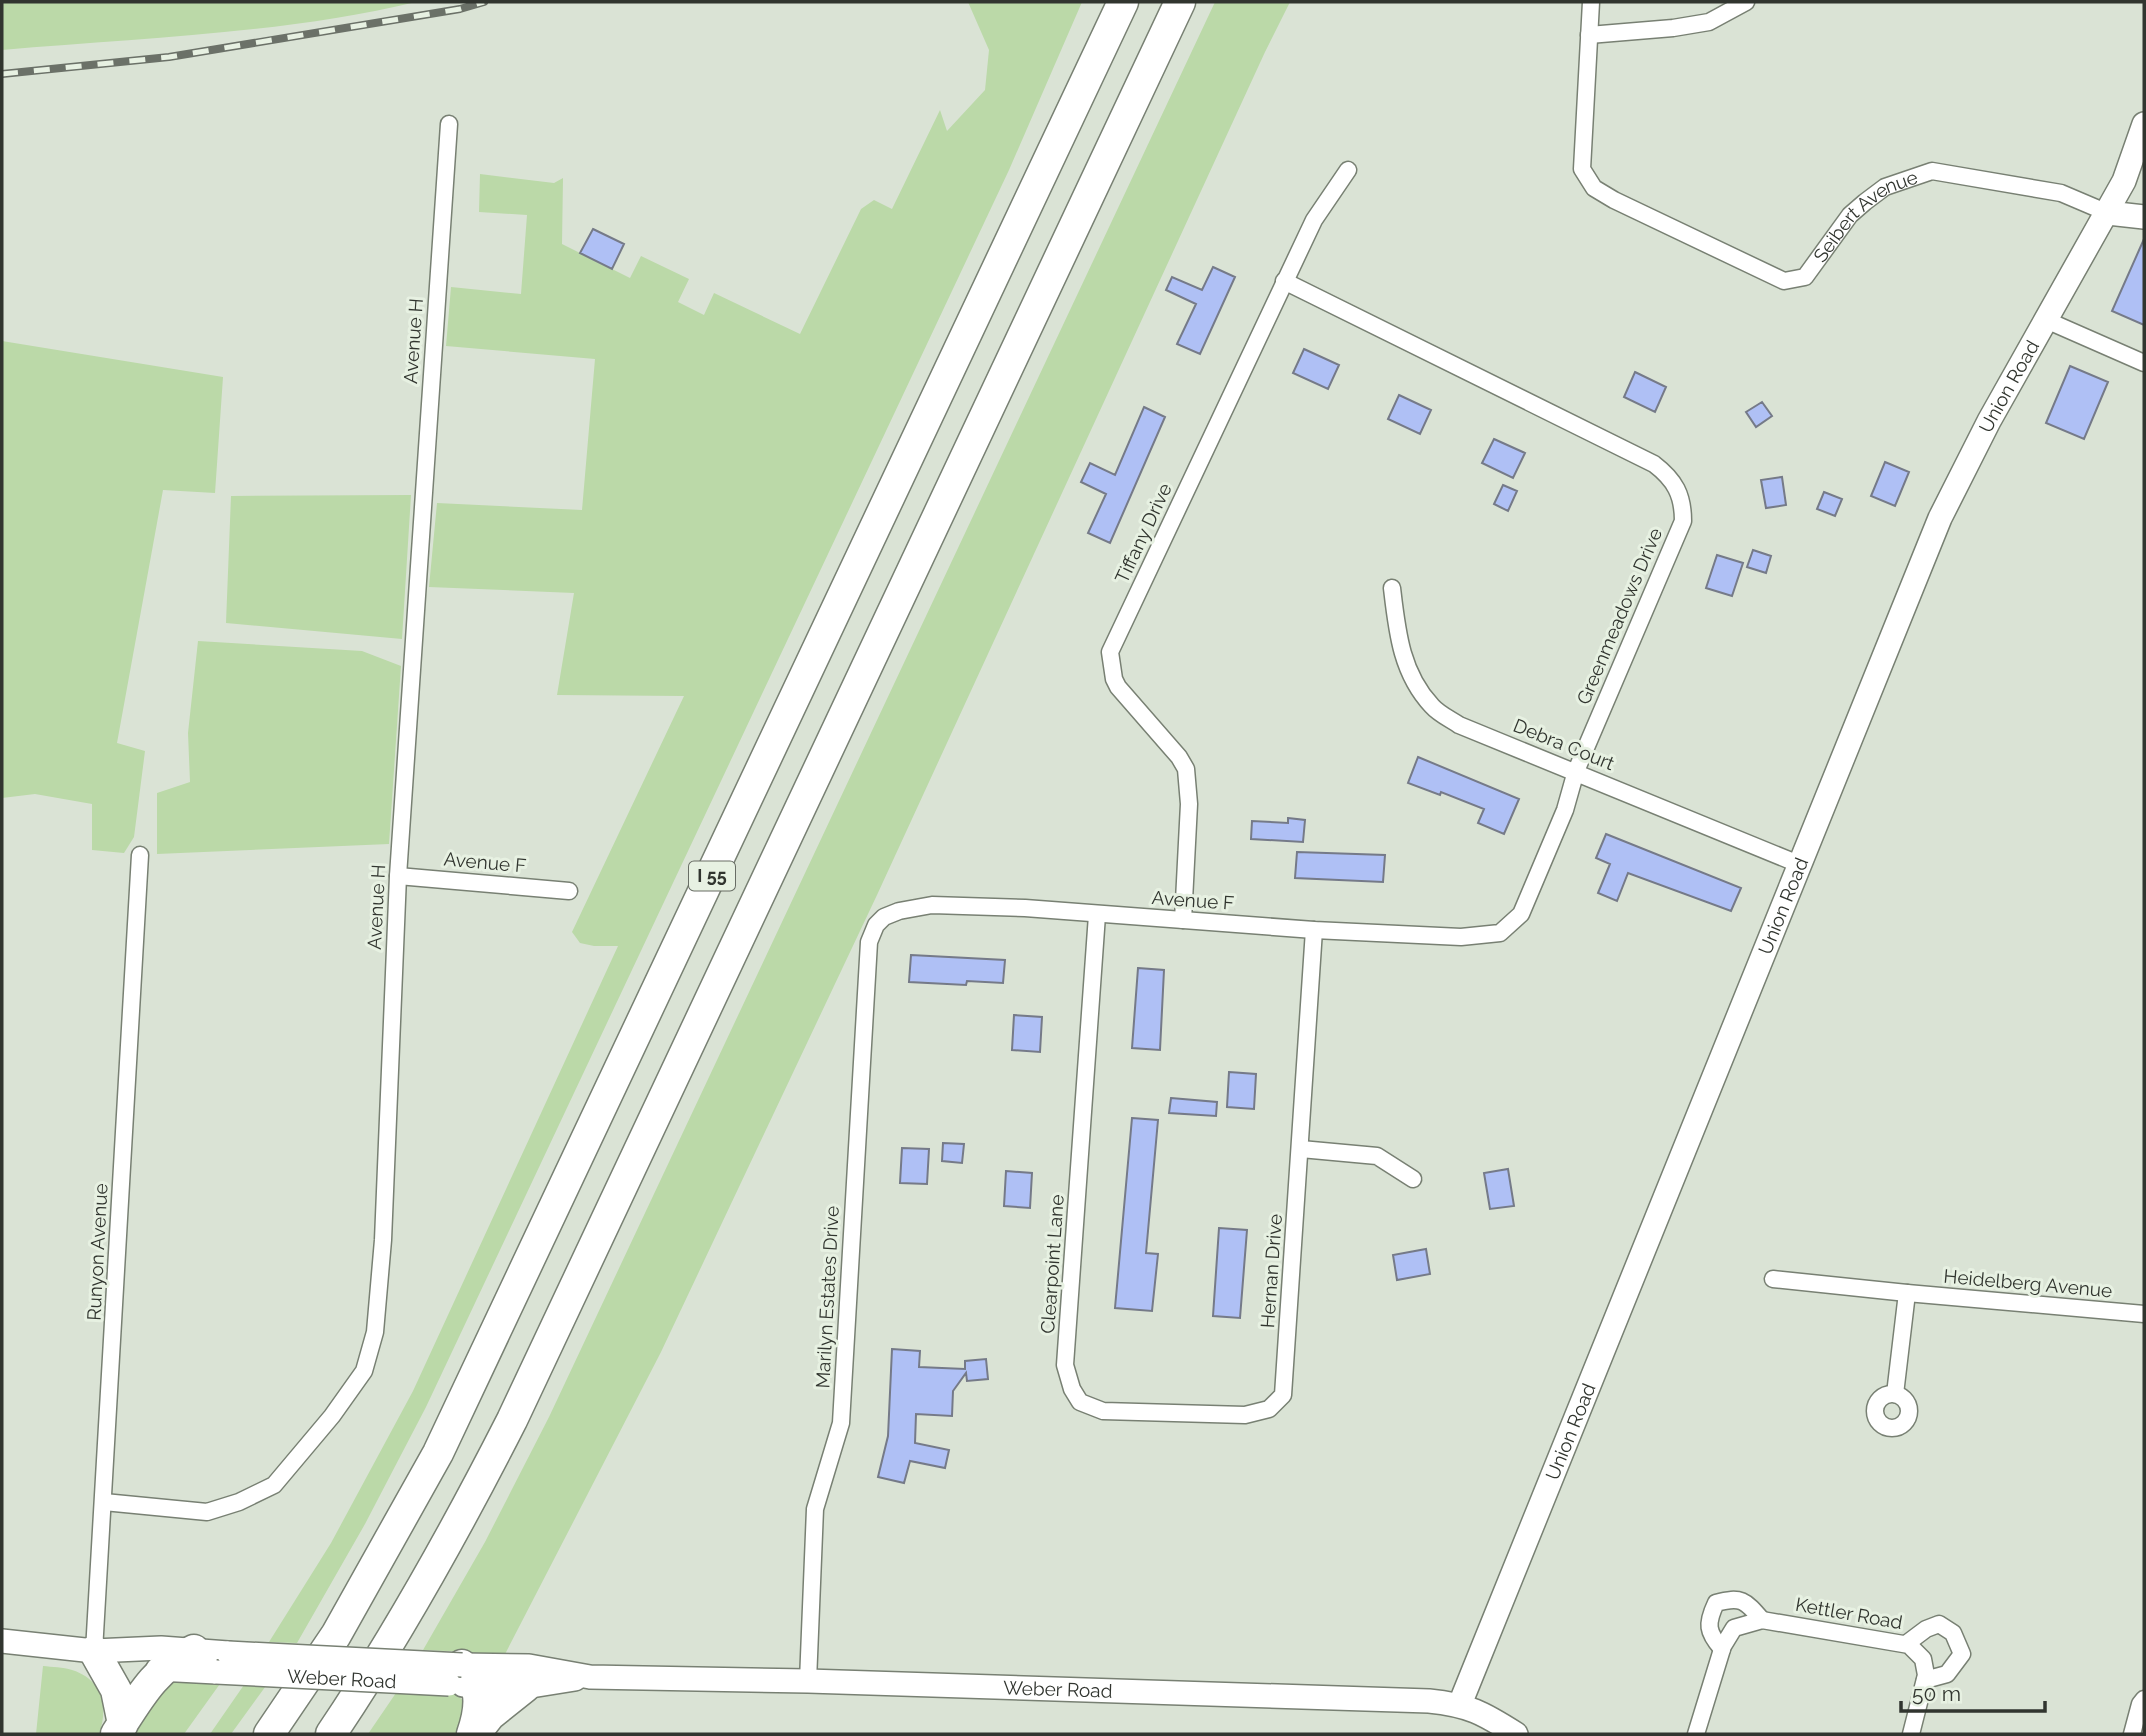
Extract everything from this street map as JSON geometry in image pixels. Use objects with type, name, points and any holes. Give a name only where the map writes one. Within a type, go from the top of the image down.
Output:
[{"type":"highway","name":"I 55","points":[[269,1734],[336,1635],[438,1453],[1124,2]]},
{"type":"highway","name":"I 55","points":[[331,1734],[414,1603],[466,1512],[518,1408],[1180,2]]},
{"type":"highway","points":[[120,1729],[150,1683],[162,1670],[194,1650]]},
{"type":"highway","points":[[94,1651],[116,1690],[120,1729]]},
{"type":"highway","points":[[463,1678],[479,1712],[474,1734]]},
{"type":"highway","points":[[474,1734],[504,1702],[526,1687]]},
{"type":"street","points":[[1591,2],[1589,35],[1709,22],[1746,2]]},
{"type":"street","name":"Seibert Avenue","points":[[1589,35],[1582,169],[1594,188],[1784,281],[1805,277],[1850,215],[1885,187],[1932,172],[2060,193],[2108,213],[2144,217]]},
{"type":"street","name":"Avenue H","points":[[104,1502],[207,1512],[239,1502],[274,1485],[332,1416],[363,1371],[375,1332],[380,1291],[398,876],[449,124]]},
{"type":"street","name":"Union Road","points":[[1460,1704],[1940,518],[1968,460],[2108,213],[2124,181],[2144,124]]},
{"type":"street","name":"Tiffany Drive","points":[[1184,920],[1189,804],[1186,769],[1118,687],[1114,679],[1110,652],[1314,220],[1348,170]]},
{"type":"street","name":"Greenmeadows Drive","points":[[1284,281],[1654,464],[1675,484],[1681,497],[1683,521],[1576,771],[1565,810],[1521,914],[1500,933]]},
{"type":"street","points":[[2046,320],[2144,363]]},
{"type":"street","name":"Debra Court","points":[[1391,588],[1405,663],[1415,684],[1433,709],[1459,725],[1801,865]]},
{"type":"street","name":"Runyon Avenue","points":[[94,1651],[140,855]]},
{"type":"street","name":"Avenue F","points":[[398,876],[569,891]]},
{"type":"street","name":"Avenue F","points":[[884,916],[932,905],[1026,908],[1314,930],[1461,937],[1500,933]]},
{"type":"street","name":"Clearpoint Lane","points":[[1097,915],[1065,1365],[1072,1389],[1080,1402],[1103,1411],[1245,1416],[1269,1409],[1283,1395]]},
{"type":"street","name":"Marilyn Estates Drive","points":[[808,1681],[815,1509],[841,1423],[869,942],[876,925],[884,916]]},
{"type":"street","name":"Hernan Drive","points":[[1283,1395],[1314,930]]},
{"type":"street","points":[[1301,1149],[1377,1156],[1413,1179]]},
{"type":"street","name":"Heidelberg Avenue","points":[[1773,1279],[2144,1314]]},
{"type":"street","points":[[1895,1394],[1907,1293]]},
{"type":"street","name":"Kettler Road","points":[[1762,1619],[1748,1603],[1734,1598],[1716,1603],[1709,1617],[1710,1636],[1722,1649],[1734,1628],[1762,1619],[1906,1644],[1923,1659],[1925,1680]]},
{"type":"street","points":[[1906,1644],[1926,1629],[1939,1625],[1952,1633],[1962,1654],[1947,1674],[1925,1680],[1911,1734]]},
{"type":"street","name":"Weber Road","points":[[2,1641],[94,1651],[161,1648],[194,1650],[222,1662]]},
{"type":"street","points":[[1696,1734],[1722,1649]]},
{"type":"street","name":"Weber Road","points":[[94,1651],[162,1670],[222,1662],[463,1678],[526,1687],[590,1677]]},
{"type":"street","name":"Weber Road","points":[[463,1678],[529,1666],[590,1677],[808,1681],[1323,1697],[1460,1704],[1480,1711],[1516,1734]]},
{"type":"street","points":[[2132,1734],[2140,1704],[2144,1699]]},
{"type":"green space","points":[[2,2],[416,2],[366,13],[262,28],[2,50]]},
{"type":"green space","points":[[968,2],[1082,2],[1009,170],[426,1407],[365,1524],[297,1643],[269,1642],[331,1543],[413,1391],[618,946],[580,943],[572,932],[684,696],[557,695],[574,593],[429,587],[437,503],[582,510],[595,359],[446,346],[451,287],[521,294],[527,215],[479,212],[480,174],[554,183],[563,178],[562,244],[630,278],[641,256],[689,279],[678,302],[704,315],[714,293],[800,334],[861,209],[874,200],[892,209],[940,110],[947,131],[985,90],[989,50]]},
{"type":"green space","points":[[1215,2],[1290,2],[877,895],[661,1352],[503,1658],[469,1652],[423,1650],[485,1542],[549,1417]]},
{"type":"green space","points":[[2,341],[223,377],[215,493],[163,490],[117,743],[145,751],[134,837],[124,853],[92,850],[92,804],[35,794],[2,798]]},
{"type":"green space","points":[[411,495],[402,639],[226,623],[231,496]]},
{"type":"green space","points":[[198,641],[362,651],[401,666],[389,844],[157,854],[157,793],[190,782],[188,733]]},
{"type":"green space","points":[[43,1666],[72,1670],[82,1674],[96,1687],[103,1704],[99,1734],[36,1734]]},
{"type":"green space","points":[[167,1679],[222,1681],[184,1734],[127,1734]]},
{"type":"green space","points":[[246,1682],[268,1683],[231,1734],[210,1734]]},
{"type":"green space","points":[[398,1690],[457,1695],[466,1703],[461,1734],[368,1734]]},
{"type":"building","points":[[593,229],[624,244],[612,269],[580,253]]},
{"type":"building","points":[[2144,239],[2144,325],[2112,311]]},
{"type":"building","points":[[1213,267],[1235,277],[1200,354],[1177,344],[1196,304],[1166,290],[1172,277],[1202,290]]},
{"type":"building","points":[[1304,349],[1339,365],[1328,389],[1293,373]]},
{"type":"building","points":[[2070,366],[2108,382],[2084,439],[2046,423]]},
{"type":"building","points":[[1635,372],[1666,387],[1655,412],[1624,397]]},
{"type":"building","points":[[1399,395],[1431,410],[1420,434],[1388,419]]},
{"type":"building","points":[[1762,402],[1772,416],[1756,427],[1746,412]]},
{"type":"building","points":[[1144,407],[1165,417],[1110,543],[1088,533],[1106,494],[1081,482],[1090,463],[1115,475]]},
{"type":"building","points":[[1494,439],[1525,453],[1513,478],[1482,463]]},
{"type":"building","points":[[1885,462],[1909,472],[1895,506],[1871,496]]},
{"type":"building","points":[[1782,477],[1786,505],[1766,508],[1761,480]]},
{"type":"building","points":[[1503,485],[1517,491],[1508,511],[1494,504]]},
{"type":"building","points":[[1824,492],[1842,499],[1835,516],[1817,509]]},
{"type":"building","points":[[1753,550],[1771,556],[1766,573],[1747,567]]},
{"type":"building","points":[[1717,555],[1743,563],[1732,596],[1706,588]]},
{"type":"building","points":[[1418,757],[1519,799],[1504,834],[1478,823],[1484,809],[1441,792],[1440,795],[1408,783]]},
{"type":"building","points":[[1288,818],[1305,820],[1303,842],[1251,839],[1252,821],[1288,823]]},
{"type":"building","points":[[1606,834],[1741,888],[1731,911],[1628,873],[1617,901],[1598,893],[1610,864],[1596,858]]},
{"type":"building","points":[[1297,852],[1385,855],[1383,882],[1295,878]]},
{"type":"building","points":[[911,955],[1005,960],[1003,983],[967,981],[966,985],[909,982]]},
{"type":"building","points":[[1138,968],[1164,970],[1160,1050],[1132,1048]]},
{"type":"building","points":[[1014,1015],[1042,1017],[1040,1052],[1012,1050]]},
{"type":"building","points":[[1229,1072],[1256,1074],[1254,1109],[1227,1107]]},
{"type":"building","points":[[1171,1098],[1217,1102],[1216,1116],[1169,1113]]},
{"type":"building","points":[[1132,1118],[1158,1120],[1146,1253],[1158,1254],[1152,1311],[1115,1308]]},
{"type":"building","points":[[943,1143],[964,1144],[962,1163],[942,1161]]},
{"type":"building","points":[[902,1148],[929,1149],[927,1184],[900,1183]]},
{"type":"building","points":[[1508,1169],[1514,1206],[1490,1209],[1484,1173]]},
{"type":"building","points":[[1006,1171],[1032,1173],[1030,1208],[1004,1206]]},
{"type":"building","points":[[1219,1228],[1247,1230],[1240,1318],[1213,1316]]},
{"type":"building","points":[[1426,1249],[1430,1274],[1397,1280],[1393,1255]]},
{"type":"building","points":[[892,1349],[920,1351],[919,1367],[965,1369],[965,1361],[986,1359],[988,1379],[967,1381],[966,1373],[953,1391],[952,1416],[916,1414],[915,1443],[949,1450],[945,1468],[910,1461],[904,1483],[878,1477],[888,1436]]},
{"type":"railway","points":[[2,74],[169,57],[460,9],[484,2]]}]
